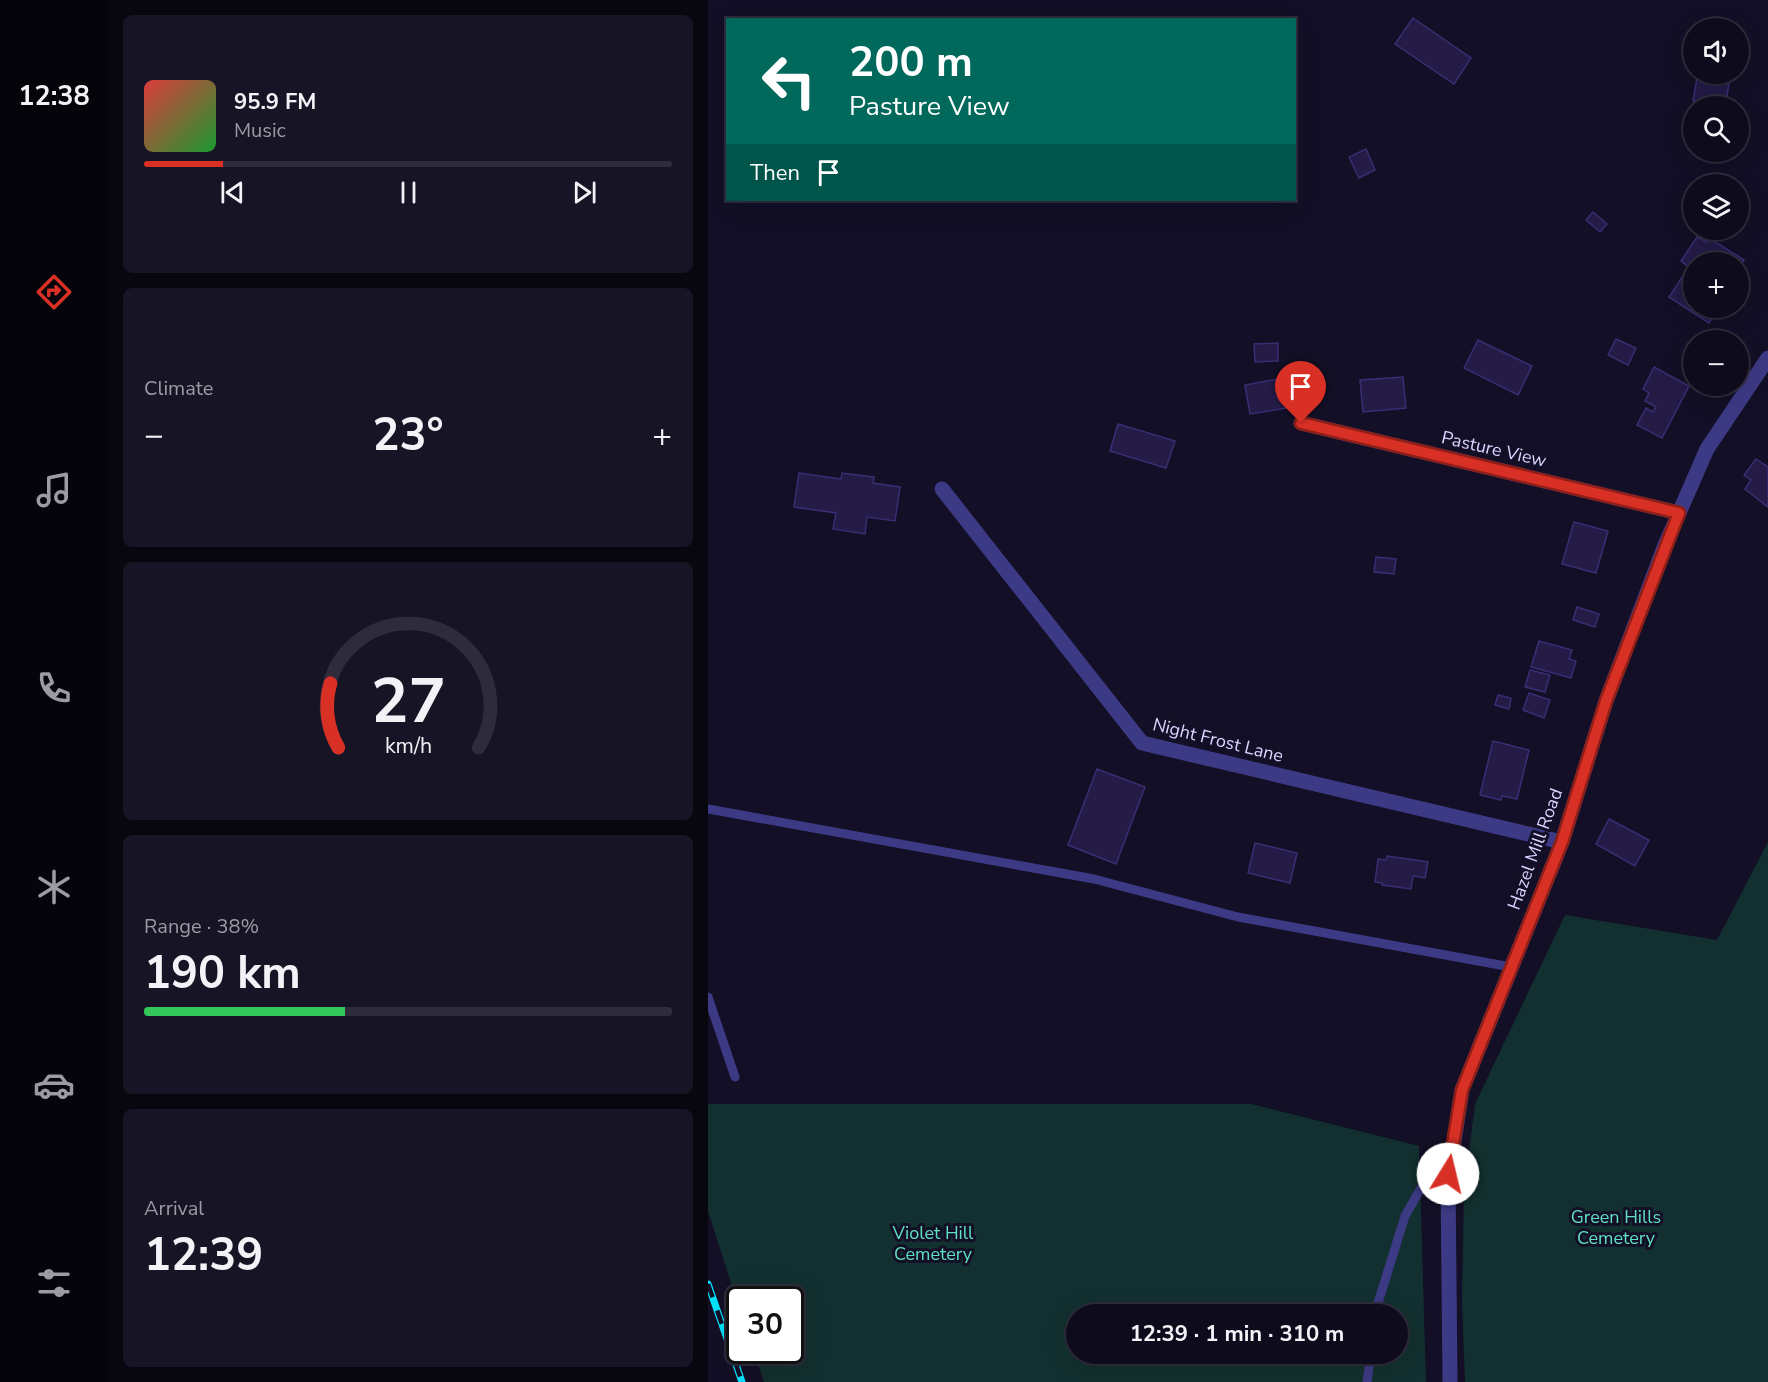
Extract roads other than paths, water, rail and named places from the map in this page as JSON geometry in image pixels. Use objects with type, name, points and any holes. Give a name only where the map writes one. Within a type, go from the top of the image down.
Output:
[{"type":"street","name":"Hazel Mill Road","points":[[1450,1382],[1448,1180],[1462,1090],[1562,842],[1606,701],[1679,513],[1707,450],[1768,358]]},
{"type":"street","name":"Pasture View","points":[[1301,423],[1679,513]]},
{"type":"street","name":"Night Frost Lane","points":[[942,489],[1142,743],[1562,842]]},
{"type":"lane","points":[[708,809],[1094,879],[1238,916],[1511,967]]},
{"type":"lane","points":[[708,997],[735,1077]]},
{"type":"lane","points":[[1380,1304],[1405,1216],[1425,1181],[1448,1180]]},
{"type":"lane","points":[[1367,1382],[1369,1364]]},
{"type":"railway","points":[[708,1284],[742,1382]]},
{"type":"park label","name":"Green Hills Cemetery","points":[[1616,1227]]},
{"type":"park label","name":"Violet Hill Cemetery","points":[[933,1243]]}]
